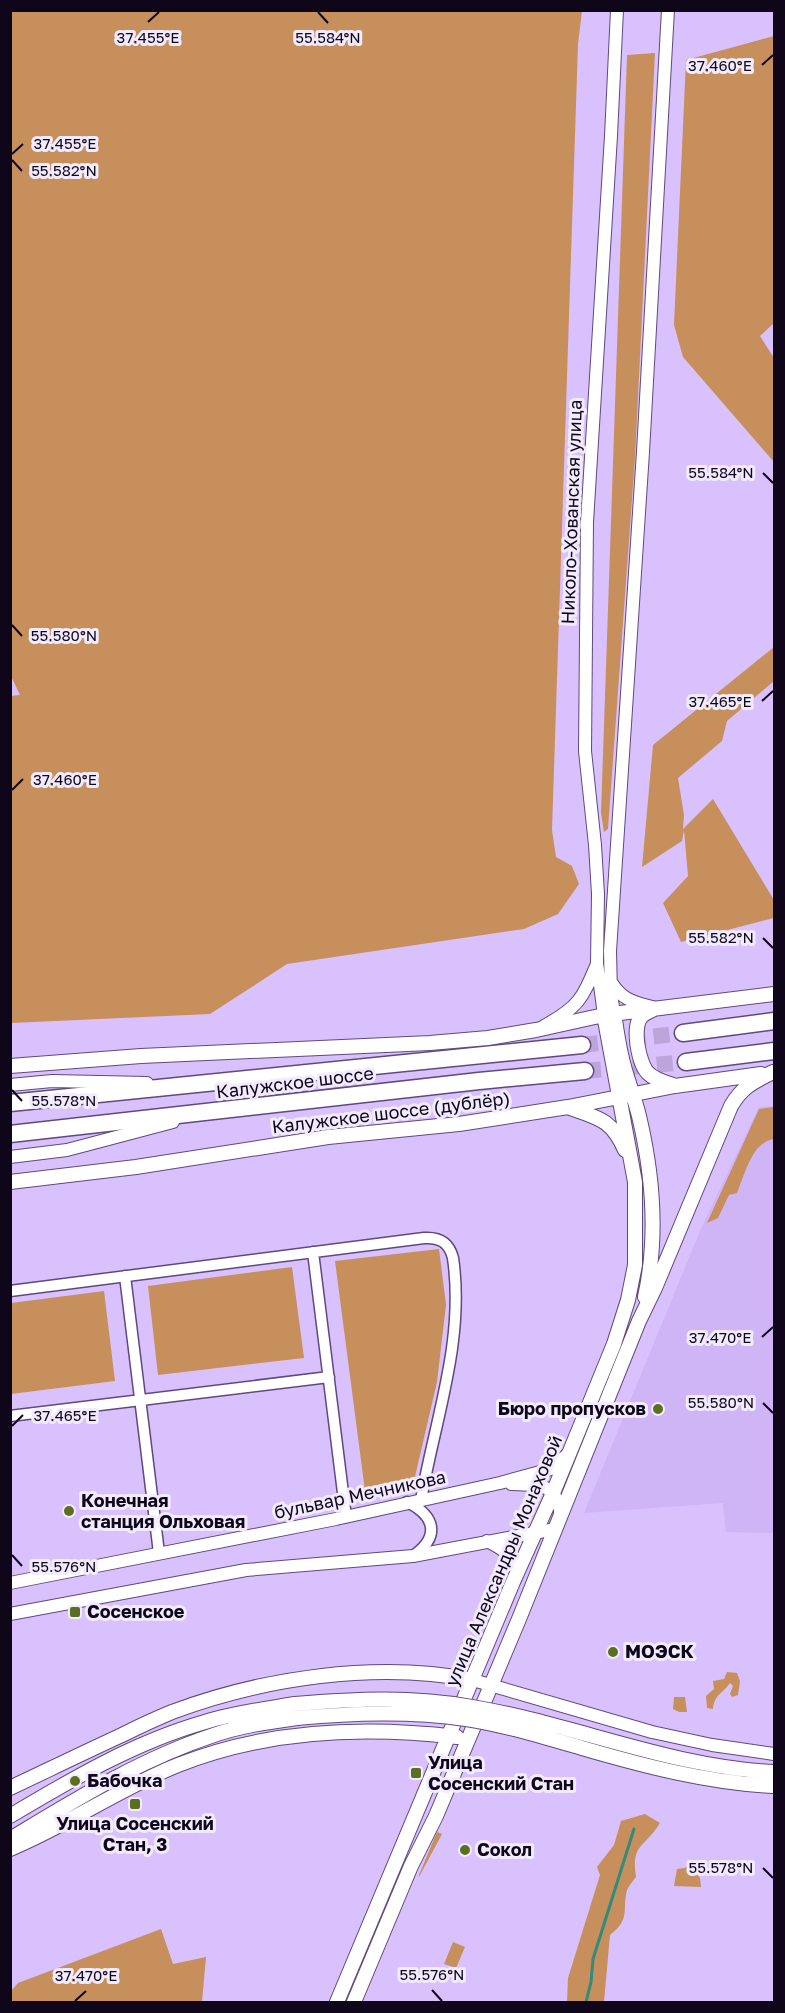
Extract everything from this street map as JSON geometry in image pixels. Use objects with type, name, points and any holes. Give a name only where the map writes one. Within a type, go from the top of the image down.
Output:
[{"type":"highway","points":[[683,1033],[774,1022]]},
{"type":"highway","name":"Калужское шоссе","points":[[10,1103],[582,1045]]},
{"type":"highway","points":[[686,1062],[774,1051]]},
{"type":"highway","name":"Калужское шоссе","points":[[10,1134],[585,1071]]},
{"type":"main road","points":[[10,1066],[141,1056],[430,1043],[488,1038],[609,1014],[774,994]]},
{"type":"main road","points":[[656,1008],[642,1016],[637,1023],[641,1062],[648,1073],[657,1080],[675,1086]]},
{"type":"main road","points":[[609,1014],[621,1055],[626,1096]]},
{"type":"main road","name":"Калужское шоссе (дублёр)","points":[[10,1182],[136,1167],[328,1137],[459,1124],[568,1107],[675,1086],[774,1072]]},
{"type":"main road","name":"улица Александры Монаховой","points":[[354,2002],[491,1685],[639,1321],[664,1267],[730,1106],[738,1092],[750,1083],[774,1072]]},
{"type":"main road","name":"улица Александры Монаховой","points":[[626,1096],[639,1116],[647,1160],[652,1223],[651,1262],[639,1321]]},
{"type":"main road","name":"улица Александры Монаховой","points":[[337,2002],[614,1344],[628,1300],[635,1265],[635,1182],[624,1119],[626,1096]]},
{"type":"main road","points":[[568,1107],[602,1120],[613,1128],[619,1135],[632,1166]]},
{"type":"main road","points":[[10,1788],[169,1713],[244,1689],[294,1679],[358,1673],[428,1674],[472,1680]]},
{"type":"main road","points":[[10,1816],[76,1777],[154,1741],[204,1722],[249,1711],[295,1704],[358,1699],[405,1700],[471,1706],[532,1719],[656,1754],[708,1764],[774,1772]]},
{"type":"main road","points":[[10,1839],[96,1787],[180,1747],[213,1735],[252,1725],[297,1718],[357,1713],[403,1713],[466,1719],[527,1732],[650,1767],[716,1779],[774,1786]]},
{"type":"main road","points":[[10,1849],[168,1770],[242,1745],[295,1734],[345,1732],[468,1738]]},
{"type":"street","name":"Николо-Хованская улица","points":[[609,1014],[597,963],[597,866],[585,751],[586,522],[617,10]]},
{"type":"street","points":[[609,1014],[610,951],[644,440],[669,10]]},
{"type":"street","points":[[536,1030],[566,1014],[580,1001],[588,988],[597,963]]},
{"type":"street","points":[[611,982],[627,1000],[656,1008]]},
{"type":"street","points":[[10,1085],[52,1081],[200,1084]]},
{"type":"street","points":[[10,1157],[67,1150],[208,1112]]},
{"type":"street","points":[[10,1291],[431,1237],[444,1241],[452,1252],[454,1265],[453,1352],[422,1500]]},
{"type":"street","points":[[313,1252],[346,1517]]},
{"type":"street","points":[[125,1276],[159,1553]]},
{"type":"street","points":[[10,1416],[328,1377]]},
{"type":"street","name":"бульвар Мечникова","points":[[10,1583],[346,1517],[407,1502],[500,1484],[551,1469],[570,1452]]},
{"type":"street","points":[[500,1484],[539,1485],[553,1493],[558,1499],[561,1515]]},
{"type":"street","points":[[407,1502],[424,1514],[430,1522],[432,1531],[424,1548],[413,1556]]},
{"type":"street","points":[[10,1614],[246,1570],[413,1556],[555,1529]]},
{"type":"street","points":[[487,1541],[510,1556],[518,1570]]},
{"type":"street","points":[[472,1680],[652,1732],[712,1745],[774,1754]]},
{"type":"shaded area","points":[[11,10],[582,11],[578,44],[552,830],[556,857],[572,866],[579,884],[558,914],[524,929],[287,964],[210,1014],[11,1023],[10,696],[20,695],[10,674]]},
{"type":"shaded area","points":[[774,36],[774,323],[760,336],[774,358],[774,462],[683,357],[674,325],[686,60]]},
{"type":"shaded area","points":[[655,53],[635,458],[608,829],[604,832],[601,813],[627,55]]},
{"type":"shaded area","points":[[774,647],[774,681],[727,721],[722,741],[678,778],[684,815],[683,829],[713,799],[774,900],[774,918],[681,942],[663,903],[688,876],[684,830],[682,841],[642,867],[653,745]]},
{"type":"shaded area","points":[[774,1106],[774,1533],[726,1532],[723,1503],[584,1513],[700,1231],[759,1107]]},
{"type":"shaded area","points":[[774,1107],[774,1139],[766,1141],[755,1152],[746,1168],[737,1193],[729,1195],[718,1218],[707,1223],[759,1109]]},
{"type":"shaded area","points":[[439,1249],[446,1305],[437,1382],[414,1481],[365,1491],[335,1261]]},
{"type":"shaded area","points":[[292,1267],[304,1358],[158,1375],[148,1286]]},
{"type":"shaded area","points":[[104,1291],[115,1381],[11,1394],[11,1303]]},
{"type":"shaded area","points":[[727,1672],[737,1673],[740,1681],[738,1695],[732,1697],[730,1694],[733,1686],[730,1683],[717,1697],[713,1709],[707,1708],[706,1696],[714,1689],[713,1681],[724,1679]]},
{"type":"shaded area","points":[[674,1697],[685,1697],[687,1712],[673,1709]]},
{"type":"shaded area","points":[[645,1814],[660,1823],[637,1852],[636,1877],[627,1890],[623,1919],[610,1935],[604,2002],[567,2002],[568,1978],[600,1875],[597,1867],[614,1845],[621,1821]]},
{"type":"shaded area","points":[[437,1832],[442,1834],[419,1877],[419,1875]]},
{"type":"shaded area","points":[[689,1864],[700,1878],[701,1887],[674,1886],[677,1869],[685,1868]]},
{"type":"shaded area","points":[[161,1929],[173,1964],[206,1957],[202,2002],[11,2002],[11,1991],[18,1983]]},
{"type":"shaded area","points":[[453,1942],[465,1947],[456,1968],[444,1964]]},
{"type":"waterway","points":[[586,2002],[593,1959],[634,1829]]},
{"type":"tunnel","points":[[582,1045],[683,1033]]},
{"type":"tunnel","points":[[585,1071],[686,1062]]},
{"type":"place","name":"Бюро пропусков","points":[[658,1409]]},
{"type":"place","name":"Конечная станция Ольховая","points":[[69,1511]]},
{"type":"place","name":"Сосенское","points":[[75,1612]]},
{"type":"place","name":"МОЭСК","points":[[613,1652]]},
{"type":"place","name":"Улица Сосенский Стан","points":[[416,1773]]},
{"type":"place","name":"Бабочка","points":[[75,1781]]},
{"type":"place","name":"Улица Сосенский Стан, 3","points":[[135,1804]]},
{"type":"place","name":"Сокол","points":[[465,1850]]}]
